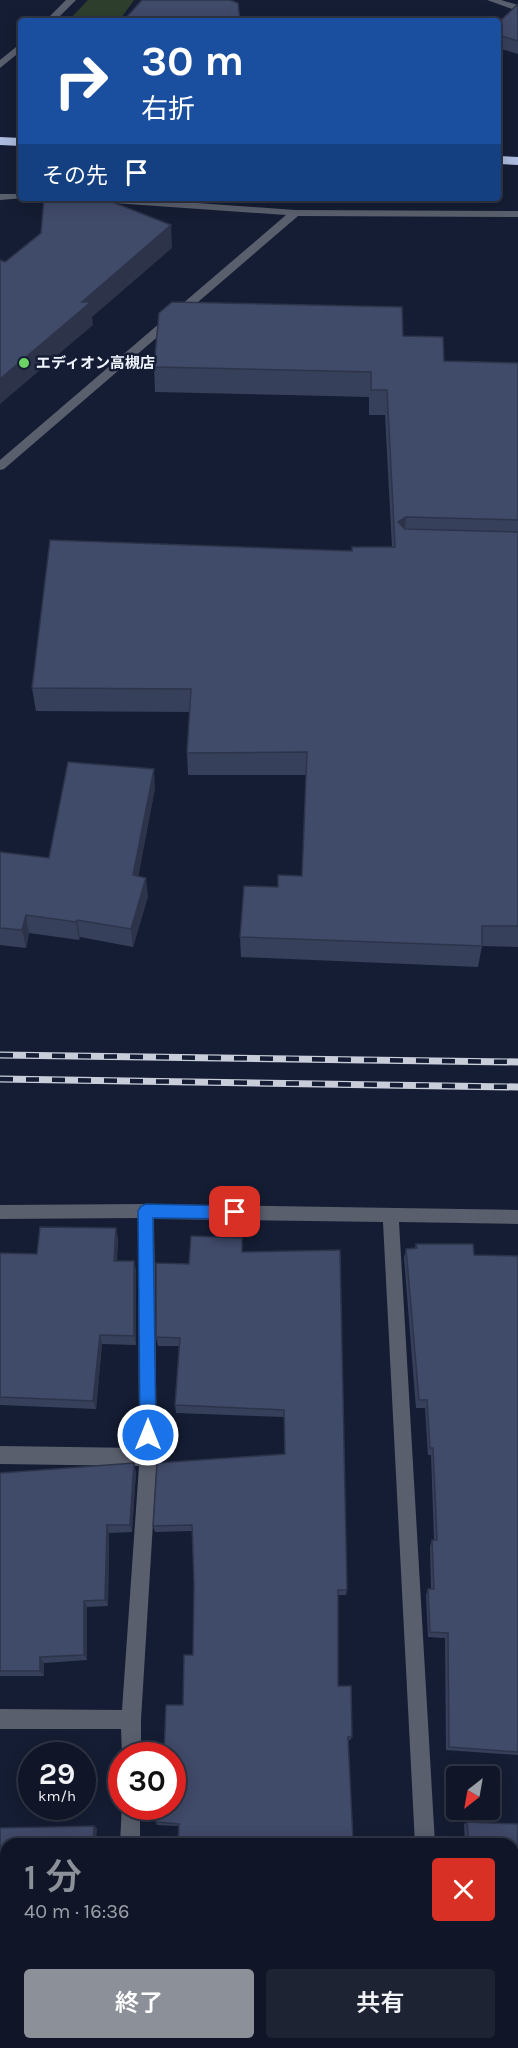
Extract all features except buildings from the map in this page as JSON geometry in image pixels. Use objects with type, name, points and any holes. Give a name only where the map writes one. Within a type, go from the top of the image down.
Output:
[{"type":"highway","points":[[0,141],[18,142]]},
{"type":"highway","points":[[501,160],[518,161]]},
{"type":"street","points":[[53,18],[71,0]]},
{"type":"street","points":[[492,0],[518,8]]},
{"type":"street","points":[[0,64],[18,49]]},
{"type":"street","points":[[0,197],[18,197]]},
{"type":"street","points":[[127,201],[295,213],[518,214]]},
{"type":"street","points":[[0,465],[295,213]]},
{"type":"street","points":[[130,1742],[148,1457],[146,1211]]},
{"type":"street","points":[[0,1212],[146,1211],[518,1217]]},
{"type":"street","points":[[392,1215],[425,1838]]},
{"type":"street","points":[[0,1455],[148,1457]]},
{"type":"street","points":[[0,1719],[130,1720]]},
{"type":"street","points":[[130,1820],[130,1838]]},
{"type":"green space","points":[[88,0],[134,0],[121,18],[71,18]]},
{"type":"railway","points":[[0,1055],[518,1062]]},
{"type":"railway","points":[[0,1079],[518,1087]]},
{"type":"place","name":"エディオン高槻店","points":[[24,363]]},
{"type":"route","points":[[148,1435],[146,1211],[235,1212]]}]
